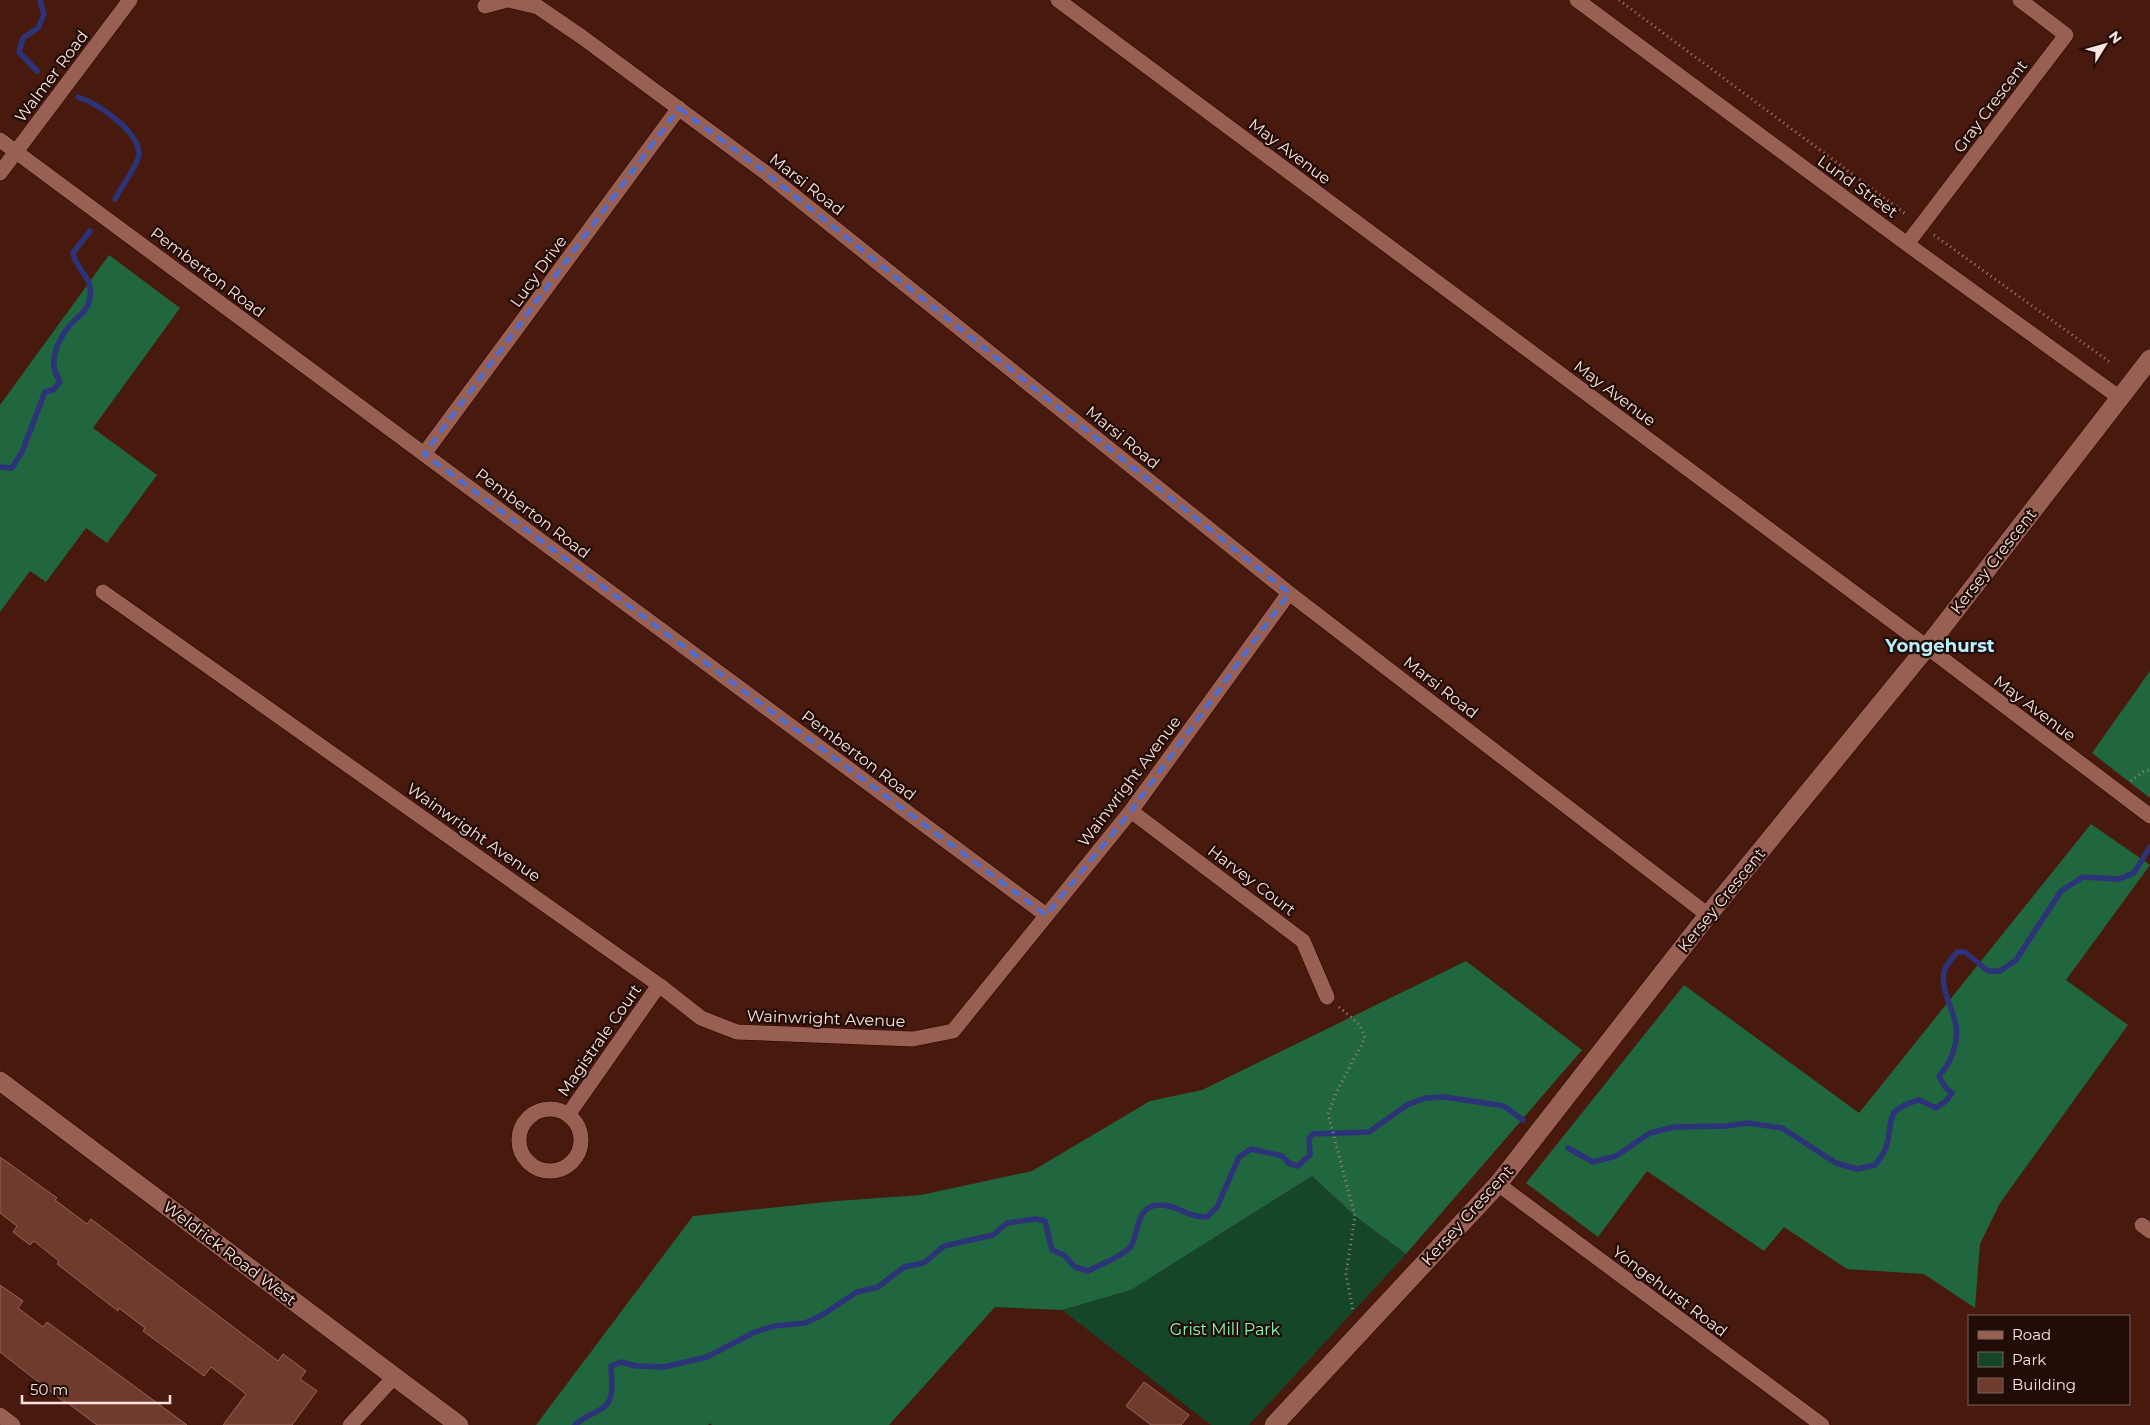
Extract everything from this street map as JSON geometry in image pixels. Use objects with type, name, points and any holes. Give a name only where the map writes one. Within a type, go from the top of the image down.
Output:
[{"type":"street","name":"Walmer Road","points":[[0,173],[130,0]]},
{"type":"street","name":"Marsi Road","points":[[485,6],[508,0],[538,7],[679,108],[766,173],[1289,593],[1708,915]]},
{"type":"street","name":"May Avenue","points":[[1058,0],[2150,816]]},
{"type":"street","name":"Lund Street","points":[[1577,0],[1906,244],[2120,398]]},
{"type":"street","name":"Gray Crescent","points":[[1906,244],[2066,35],[2020,0]]},
{"type":"street","name":"Lucy Drive","points":[[424,454],[679,108]]},
{"type":"street","name":"Pemberton Road","points":[[0,140],[1046,915]]},
{"type":"street","name":"Kersey Crescent","points":[[1274,1425],[1498,1184],[1708,915],[1927,648],[2150,360]]},
{"type":"street","name":"Wainwright Avenue","points":[[103,592],[659,985],[701,1018],[736,1032],[913,1039],[953,1031],[1131,811],[1289,593]]},
{"type":"street","name":"Harvey Court","points":[[1131,811],[1303,941],[1327,997]]},
{"type":"street","name":"Magistrale Court","points":[[568,1115],[659,985]]},
{"type":"street","name":"Weldrick Road West","points":[[0,1082],[459,1425]]},
{"type":"street","name":"Magistrale Court","points":[[550,1108],[568,1115],[576,1122],[581,1142],[578,1152],[572,1161],[564,1168],[554,1171],[543,1170],[533,1166],[520,1151],[519,1136],[524,1122],[539,1110],[550,1108]]},
{"type":"street","name":"Yongehurst Road","points":[[1498,1184],[1822,1425]]},
{"type":"street","points":[[350,1425],[395,1376]]},
{"type":"street","points":[[0,1415],[13,1425]]},
{"type":"path","points":[[1619,0],[1921,225],[2111,363]]},
{"type":"path","points":[[2127,784],[2150,770]]},
{"type":"path","points":[[1327,997],[1360,1025],[1365,1038],[1337,1091],[1328,1114],[1355,1216],[1346,1274],[1353,1313]]},
{"type":"highlighted area","points":[[679,108],[766,173],[1289,593],[1131,811],[1046,915],[424,454]]},
{"type":"green space","points":[[109,255],[180,308],[93,428],[157,475],[107,543],[86,528],[46,582],[30,571],[0,612],[0,405]]},
{"type":"green space","points":[[2150,671],[2150,798],[2092,753]]},
{"type":"green space","points":[[2091,824],[2150,865],[2066,980],[2128,1025],[2000,1203],[1980,1244],[1975,1308],[1924,1274],[1847,1269],[1784,1227],[1764,1251],[1647,1171],[1598,1237],[1526,1183],[1684,985],[1859,1113]]},
{"type":"green space","points":[[1466,961],[1582,1050],[1406,1254],[1355,1216],[1312,1176],[1131,1290],[1062,1310],[995,1307],[889,1425],[712,1425],[710,1423],[708,1425],[536,1425],[693,1216],[836,1201],[921,1195],[1032,1171],[1150,1101],[1202,1090]]},
{"type":"green space","name":"Grist Mill Park","points":[[1312,1176],[1355,1216],[1406,1254],[1249,1425],[1211,1425],[1062,1310],[1131,1290]]},
{"type":"building","points":[[0,1157],[57,1198],[55,1200],[87,1224],[91,1219],[278,1361],[283,1354],[306,1371],[300,1379],[317,1391],[292,1425],[223,1425],[246,1394],[211,1367],[204,1376],[143,1331],[145,1328],[119,1308],[118,1311],[57,1264],[59,1261],[34,1241],[30,1245],[13,1232],[17,1226],[0,1213]]},
{"type":"building","points":[[0,1285],[23,1301],[18,1308],[43,1327],[47,1322],[187,1425],[97,1425],[64,1402],[0,1352]]},
{"type":"building","points":[[1144,1382],[1189,1415],[1181,1425],[1151,1425],[1126,1406]]},
{"type":"waterway","points":[[37,71],[19,52],[23,38],[38,28],[44,14],[40,0]]},
{"type":"waterway","points":[[78,97],[96,105],[116,119],[125,127],[137,145],[138,158],[133,170],[115,199]]},
{"type":"waterway","points":[[0,467],[12,468],[22,452],[45,392],[53,390],[60,382],[54,368],[54,356],[63,334],[85,310],[90,298],[89,284],[74,259],[73,253],[90,231]]},
{"type":"waterway","points":[[1568,1148],[1593,1162],[1616,1156],[1650,1133],[1674,1127],[1726,1126],[1748,1123],[1782,1128],[1836,1163],[1857,1169],[1875,1165],[1884,1152],[1888,1142],[1891,1120],[1893,1114],[1898,1109],[1919,1100],[1936,1108],[1946,1101],[1952,1093],[1945,1087],[1939,1076],[1948,1064],[1956,1043],[1955,1021],[1945,991],[1943,978],[1946,967],[1957,952],[1965,952],[1988,971],[2000,971],[2016,960],[2061,891],[2083,877],[2119,879],[2134,873],[2150,847]]},
{"type":"waterway","points":[[575,1425],[607,1404],[612,1388],[611,1366],[621,1362],[636,1366],[664,1367],[707,1357],[755,1332],[774,1326],[805,1323],[822,1315],[857,1292],[878,1287],[904,1267],[924,1263],[944,1246],[993,1235],[1007,1223],[1035,1219],[1045,1221],[1052,1250],[1064,1255],[1075,1267],[1088,1271],[1128,1250],[1134,1241],[1142,1215],[1151,1207],[1159,1205],[1168,1206],[1192,1215],[1207,1217],[1217,1207],[1239,1157],[1251,1149],[1282,1156],[1290,1164],[1298,1166],[1310,1155],[1309,1139],[1313,1134],[1369,1132],[1407,1105],[1425,1098],[1445,1097],[1504,1106],[1523,1120]]},
{"type":"district","name":"Yongehurst","points":[[1940,646]]}]
